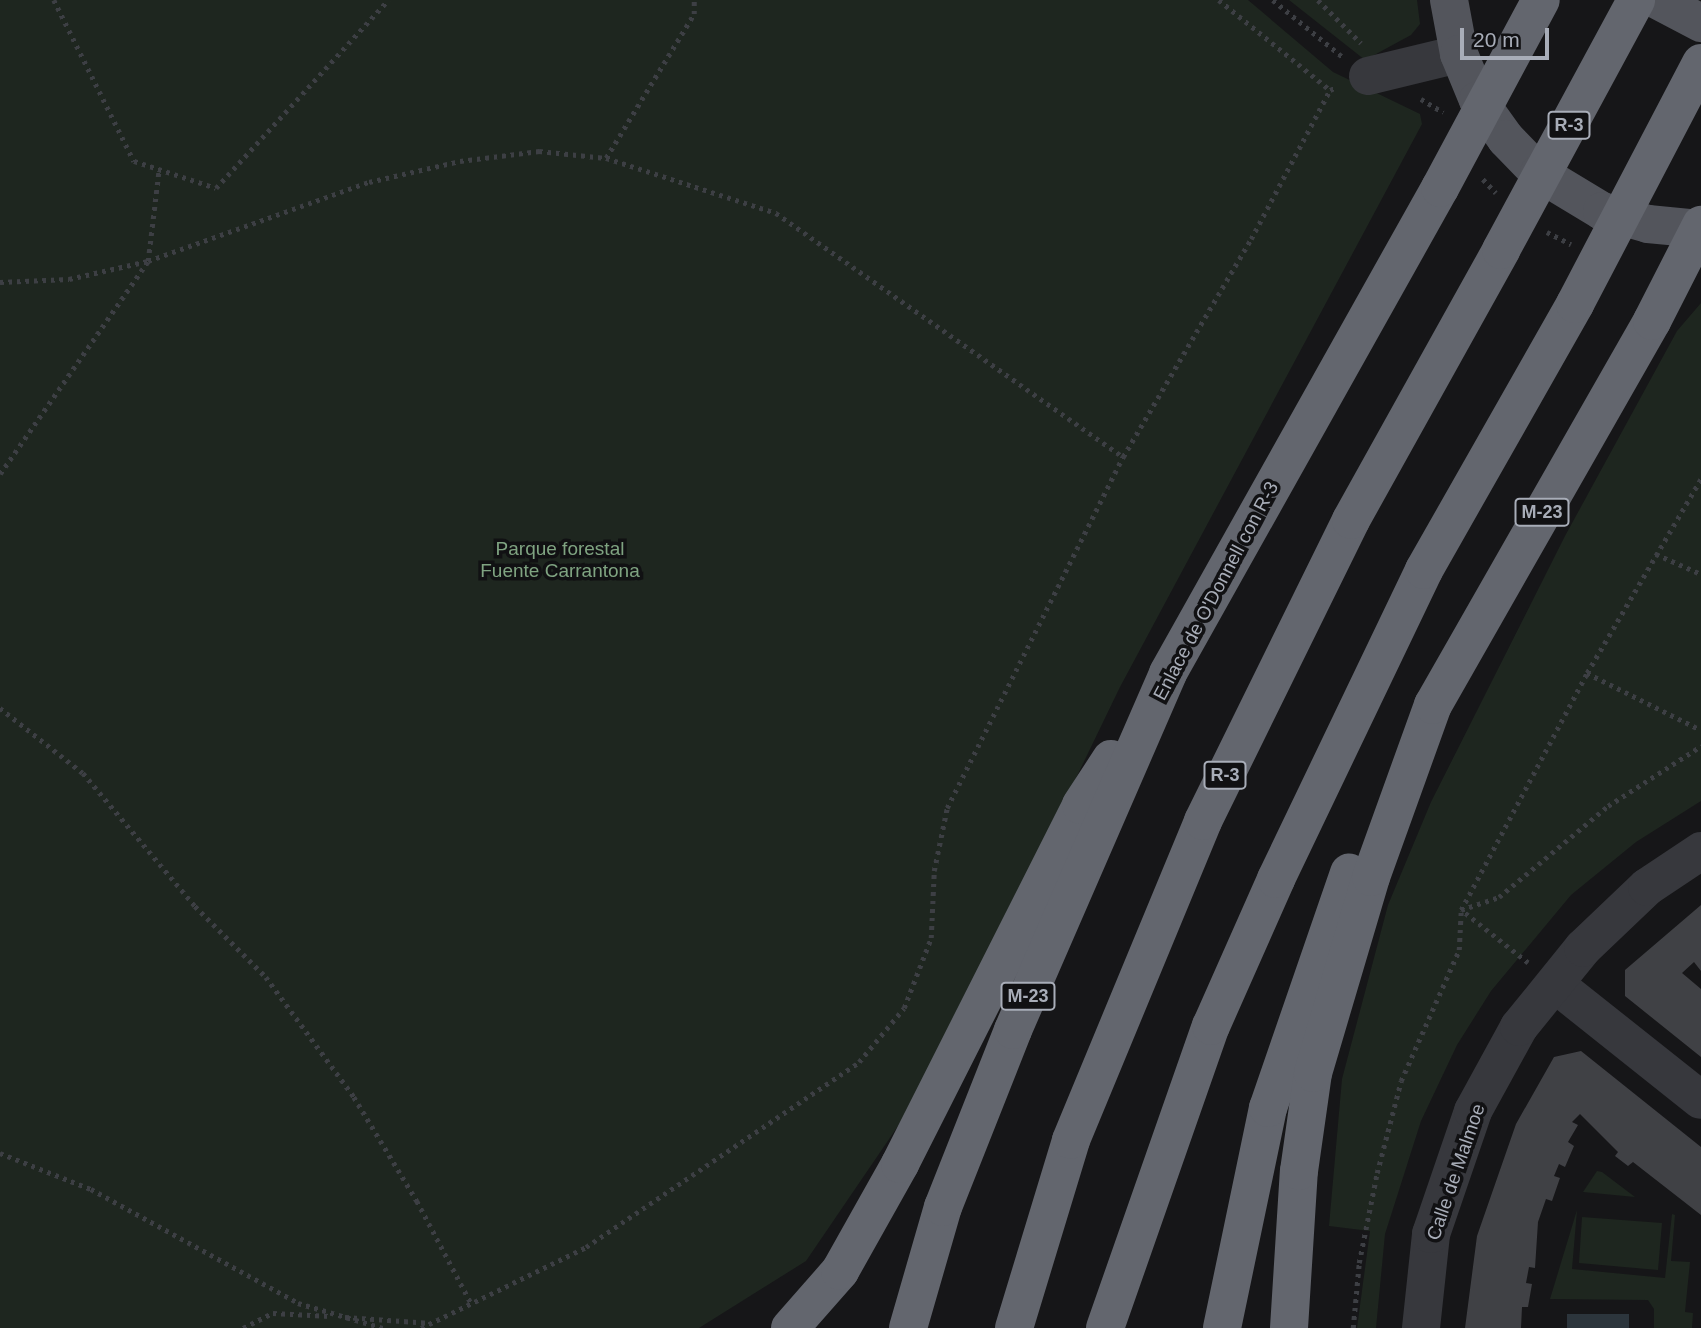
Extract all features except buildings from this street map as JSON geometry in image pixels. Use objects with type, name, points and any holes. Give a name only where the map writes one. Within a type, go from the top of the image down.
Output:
[{"type":"highway","name":"Enlace de O'Donnell con R-3","points":[[908,1328],[943,1207],[1013,1030],[1168,673],[1440,188],[1541,0]]},
{"type":"highway","name":"R-3","points":[[1014,1328],[1071,1140],[1203,821],[1351,520],[1636,0]]},
{"type":"highway","points":[[1105,1328],[1211,1026],[1276,879],[1424,570],[1575,304],[1701,63]]},
{"type":"highway","name":"M-23","points":[[1289,1328],[1298,1184],[1313,1073],[1371,877],[1433,705],[1652,321],[1701,227]]},
{"type":"highway","points":[[790,1328],[840,1271],[901,1164],[1081,805],[1168,673]]},
{"type":"highway","points":[[1222,1328],[1268,1108],[1316,960],[1356,856],[1433,705]]},
{"type":"highway","points":[[763,1328],[823,1263],[901,1164]]},
{"type":"main road","points":[[1449,0],[1459,54],[1491,120],[1521,156],[1559,188],[1626,218],[1701,227]]},
{"type":"main road","points":[[1657,0],[1701,23]]},
{"type":"street","points":[[1378,74],[1459,54]]},
{"type":"street","name":"Calle de Malmoe","points":[[1421,1328],[1432,1234],[1473,1111],[1519,1027],[1583,948],[1647,887],[1701,851]]},
{"type":"street","points":[[1555,984],[1701,1100]]},
{"type":"path","points":[[54,0],[134,161],[216,188],[344,44],[388,0]]},
{"type":"path","points":[[606,158],[694,14],[694,0]]},
{"type":"path","points":[[1219,0],[1330,90]]},
{"type":"path","points":[[419,1328],[586,1247],[795,1108],[859,1062],[904,1008],[930,939],[934,871],[947,808],[1123,457],[1251,239],[1330,90],[1378,74],[1318,0]]},
{"type":"path","points":[[0,282],[68,279],[148,261],[369,183],[460,161],[540,151],[606,158],[776,213],[1123,457]]},
{"type":"path","points":[[0,474],[148,261],[159,169]]},
{"type":"path","points":[[1353,1328],[1359,1263],[1377,1173],[1401,1081],[1459,950],[1461,910],[1587,673],[1701,479]]},
{"type":"path","points":[[1656,554],[1701,574]]},
{"type":"path","points":[[1587,673],[1701,730]]},
{"type":"path","points":[[0,708],[83,773],[195,906],[266,978],[354,1097],[417,1201],[471,1305]]},
{"type":"path","points":[[1461,910],[1499,897],[1608,806],[1701,746]]},
{"type":"path","points":[[1461,910],[1555,984]]},
{"type":"path","points":[[0,1153],[91,1189],[298,1303],[383,1328]]},
{"type":"path","points":[[243,1328],[272,1312],[432,1323]]},
{"type":"green space","name":"Parque forestal Fuente Carrantona","points":[[0,0],[1248,0],[1333,72],[1420,114],[1422,124],[1120,687],[932,1076],[806,1261],[699,1328],[0,1328]]},
{"type":"green space","points":[[1289,0],[1417,0],[1420,24],[1411,35],[1365,60]]},
{"type":"green space","points":[[1701,303],[1701,801],[1636,842],[1571,895],[1491,991],[1457,1045],[1421,1121],[1385,1234],[1376,1328],[1357,1328],[1370,1231],[1329,1226],[1342,1079],[1388,905],[1431,802],[1565,536],[1677,331]]},
{"type":"green space","points":[[1597,1171],[1602,1172],[1635,1197],[1583,1192]]},
{"type":"green space","points":[[1577,1210],[1572,1269],[1665,1278],[1672,1214],[1675,1215],[1671,1261],[1690,1262],[1685,1312],[1693,1313],[1692,1328],[1654,1328],[1654,1309],[1648,1300],[1550,1299]]},
{"type":"green space","points":[[1582,1217],[1662,1223],[1658,1270],[1579,1263]]},
{"type":"shaded area","points":[[1567,1314],[1629,1314],[1629,1328],[1567,1328]]}]
